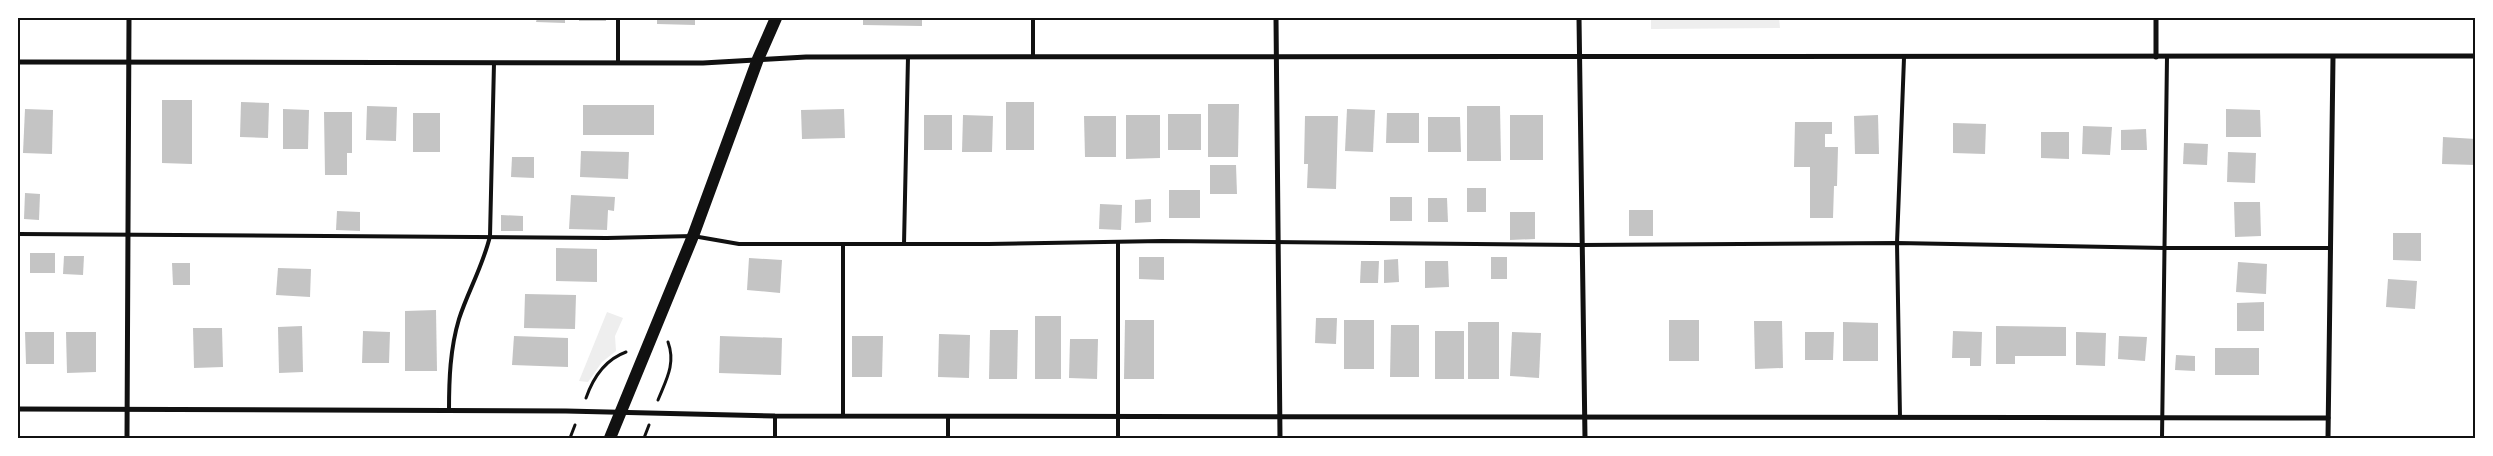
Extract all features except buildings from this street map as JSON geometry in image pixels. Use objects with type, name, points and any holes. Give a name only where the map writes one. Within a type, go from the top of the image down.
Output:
[{"type":"main road","points":[[610,438],[693,236],[758,59],[776,18]]},
{"type":"street","points":[[127,438],[129,18]]},
{"type":"street","points":[[1276,18],[1280,438]]},
{"type":"street","points":[[1579,18],[1581,245],[1586,438]]},
{"type":"street","points":[[2156,18],[2156,57]]},
{"type":"street","points":[[18,62],[703,63],[758,59],[1033,56],[1579,58],[2476,56]]},
{"type":"street","points":[[2328,438],[2333,56]]},
{"type":"street","points":[[18,409],[449,410],[775,416],[1280,415],[2328,418]]},
{"type":"lane","points":[[618,18],[618,62]]},
{"type":"lane","points":[[1033,18],[1033,56]]},
{"type":"lane","points":[[904,244],[908,57]]},
{"type":"lane","points":[[2162,438],[2167,57]]},
{"type":"lane","points":[[1900,417],[1897,244],[1904,58]]},
{"type":"lane","points":[[449,410],[450,358],[459,319],[483,263],[490,236],[494,63]]},
{"type":"lane","points":[[18,234],[607,238],[693,236],[740,244],[1118,243],[1162,241],[2331,248]]},
{"type":"lane","points":[[1118,243],[1118,438]]},
{"type":"lane","points":[[842,415],[843,244]]},
{"type":"lane","points":[[775,416],[775,438]]},
{"type":"lane","points":[[948,416],[948,438]]},
{"type":"path","points":[[664,385],[671,369],[673,355],[667,337]]},
{"type":"path","points":[[586,396],[592,380],[617,355]]},
{"type":"path","points":[[644,438],[647,432]]},
{"type":"shaded area","points":[[1651,18],[1779,18],[1780,28],[1651,29]]},
{"type":"shaded area","points":[[607,312],[623,318],[615,336],[616,351],[602,362],[588,382],[579,381]]}]
